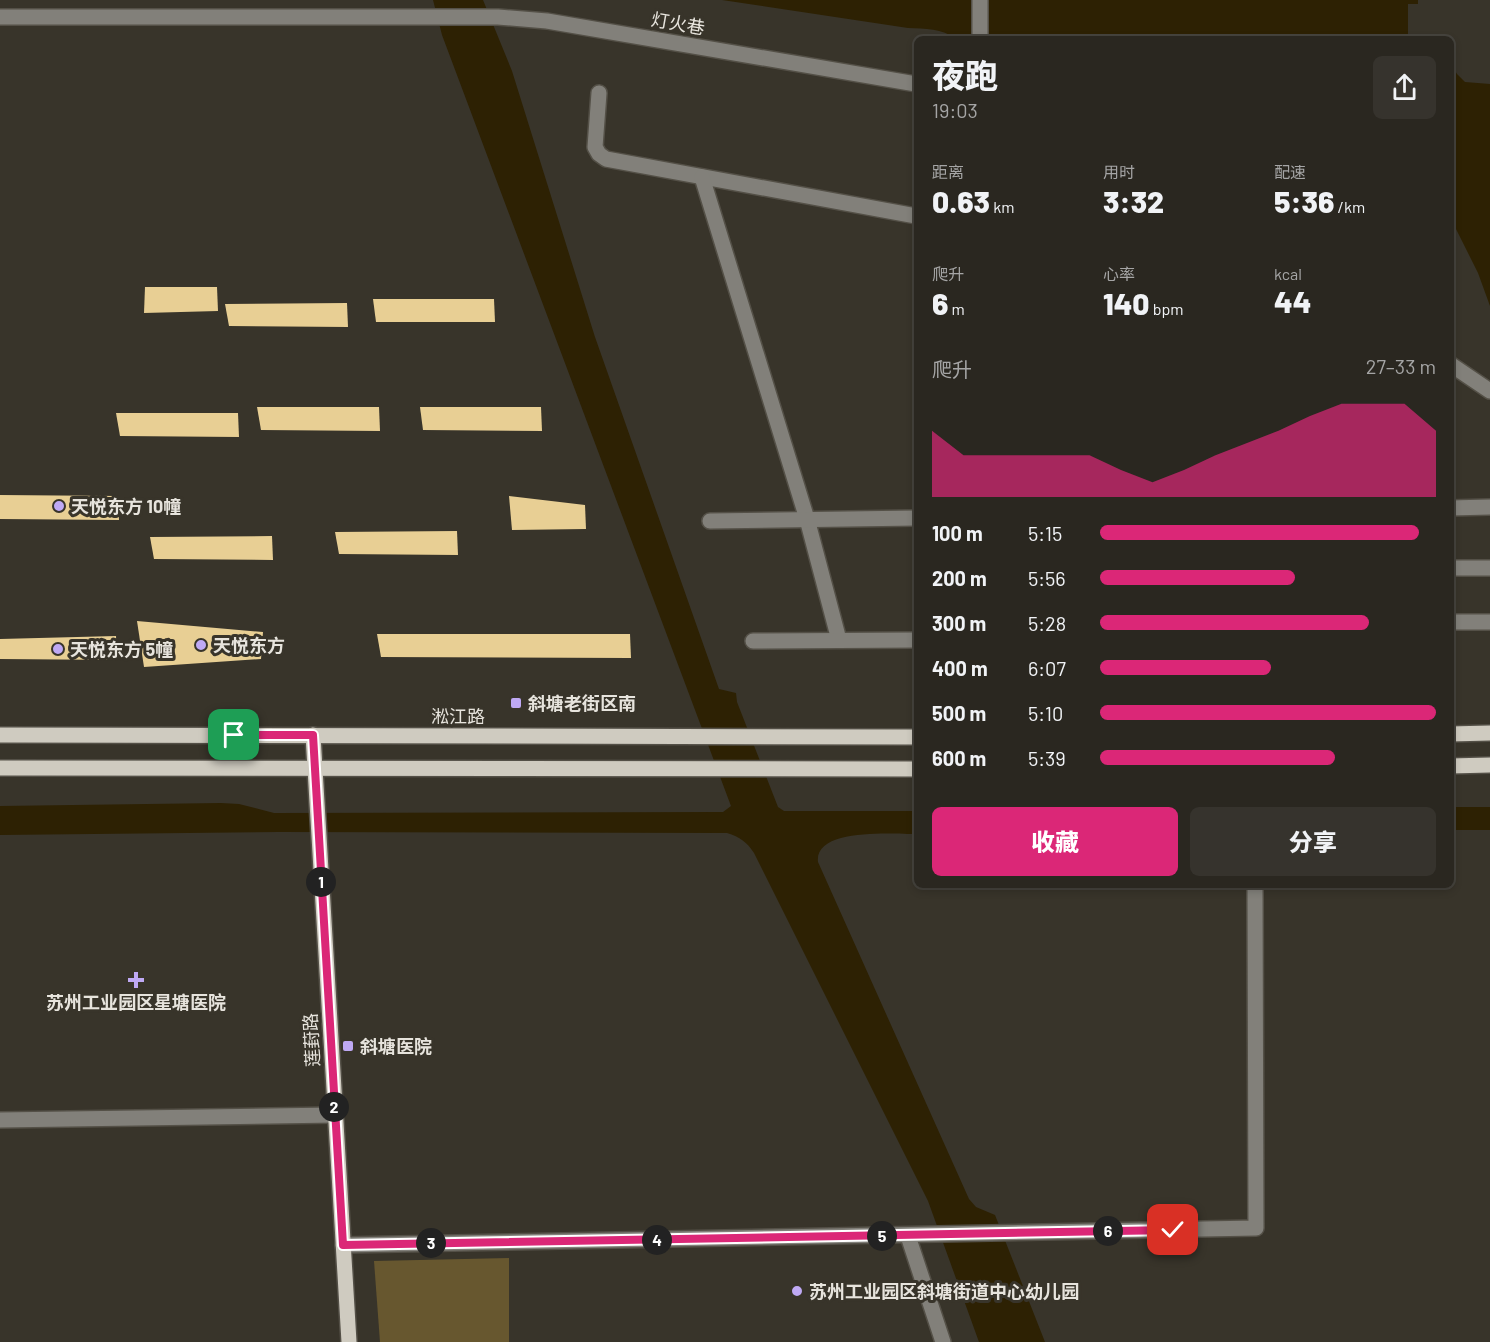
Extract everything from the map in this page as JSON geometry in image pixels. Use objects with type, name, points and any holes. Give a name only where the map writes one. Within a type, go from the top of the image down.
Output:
[{"type":"main road","points":[[1454,734],[1490,734]]},
{"type":"main road","name":"淞江路","points":[[0,735],[914,737]]},
{"type":"main road","name":"莲葑路","points":[[313,735],[349,1342]]},
{"type":"main road","points":[[1454,766],[1490,765]]},
{"type":"main road","points":[[0,768],[914,769]]},
{"type":"street","points":[[980,0],[980,36]]},
{"type":"street","name":"灯火巷","points":[[0,17],[498,16],[547,21],[914,84]]},
{"type":"street","points":[[599,93],[594,138],[595,147],[606,159],[914,216]]},
{"type":"street","points":[[702,177],[807,519],[839,640]]},
{"type":"street","points":[[1454,367],[1490,391]]},
{"type":"street","points":[[1454,508],[1490,507]]},
{"type":"street","points":[[710,521],[914,518]]},
{"type":"street","points":[[1454,568],[1490,568]]},
{"type":"street","points":[[1454,622],[1490,622]]},
{"type":"street","points":[[753,641],[914,640]]},
{"type":"street","points":[[343,1245],[1256,1228],[1255,888]]},
{"type":"street","points":[[0,1120],[335,1115]]},
{"type":"street","points":[[908,1236],[943,1342]]},
{"type":"shaded area","points":[[433,0],[483,0],[512,71],[595,337],[719,689],[736,693],[737,702],[778,807],[784,811],[914,811],[914,834],[875,834],[842,838],[829,843],[820,851],[818,862],[969,1199],[976,1207],[995,1215],[1045,1342],[979,1342],[928,1201],[754,853],[736,836],[727,833],[279,832],[0,835],[0,806],[221,803],[239,804],[274,813],[723,812],[731,806],[442,35]]},
{"type":"shaded area","points":[[722,0],[1418,0],[1418,4],[1408,4],[1408,34],[1422,34],[1422,36],[952,36],[933,30]]},
{"type":"shaded area","points":[[1454,69],[1465,82],[1490,84],[1490,306],[1478,273],[1454,225]]},
{"type":"shaded area","points":[[1454,807],[1490,807],[1490,830],[1454,830]]},
{"type":"shaded area","points":[[509,1258],[509,1342],[380,1342],[374,1261]]},
{"type":"building","points":[[145,287],[217,287],[218,311],[144,313]]},
{"type":"building","points":[[373,299],[494,299],[495,322],[376,322]]},
{"type":"building","points":[[347,303],[348,327],[229,326],[225,304]]},
{"type":"building","points":[[257,407],[379,407],[380,431],[261,430]]},
{"type":"building","points":[[420,407],[541,407],[542,431],[423,430]]},
{"type":"building","points":[[116,413],[238,413],[239,437],[120,436]]},
{"type":"building","name":"天悦东方 10幢","points":[[0,495],[118,496],[119,520],[0,519]]},
{"type":"building","points":[[509,496],[585,505],[586,529],[512,530]]},
{"type":"building","points":[[457,531],[458,555],[339,554],[335,532]]},
{"type":"building","points":[[272,536],[273,560],[154,559],[150,537]]},
{"type":"building","name":"天悦东方","points":[[137,621],[263,632],[261,659],[144,667]]},
{"type":"building","points":[[377,634],[630,634],[631,658],[381,657]]},
{"type":"building","name":"天悦东方 5幢","points":[[116,636],[117,660],[0,659],[0,639]]},
{"type":"place","name":"天悦东方 10幢","points":[[59,506]]},
{"type":"place","name":"天悦东方","points":[[201,645]]},
{"type":"place","name":"天悦东方 5幢","points":[[58,649]]},
{"type":"place","name":"斜塘老街区南","points":[[516,703]]},
{"type":"place","name":"苏州工业园区星塘医院","points":[[136,980]]},
{"type":"place","name":"斜塘医院","points":[[348,1046]]},
{"type":"place","name":"苏州工业园区斜塘街道中心幼儿园","points":[[797,1291]]},
{"type":"route","points":[[234,735],[313,735],[343,1245],[1173,1230]]}]
